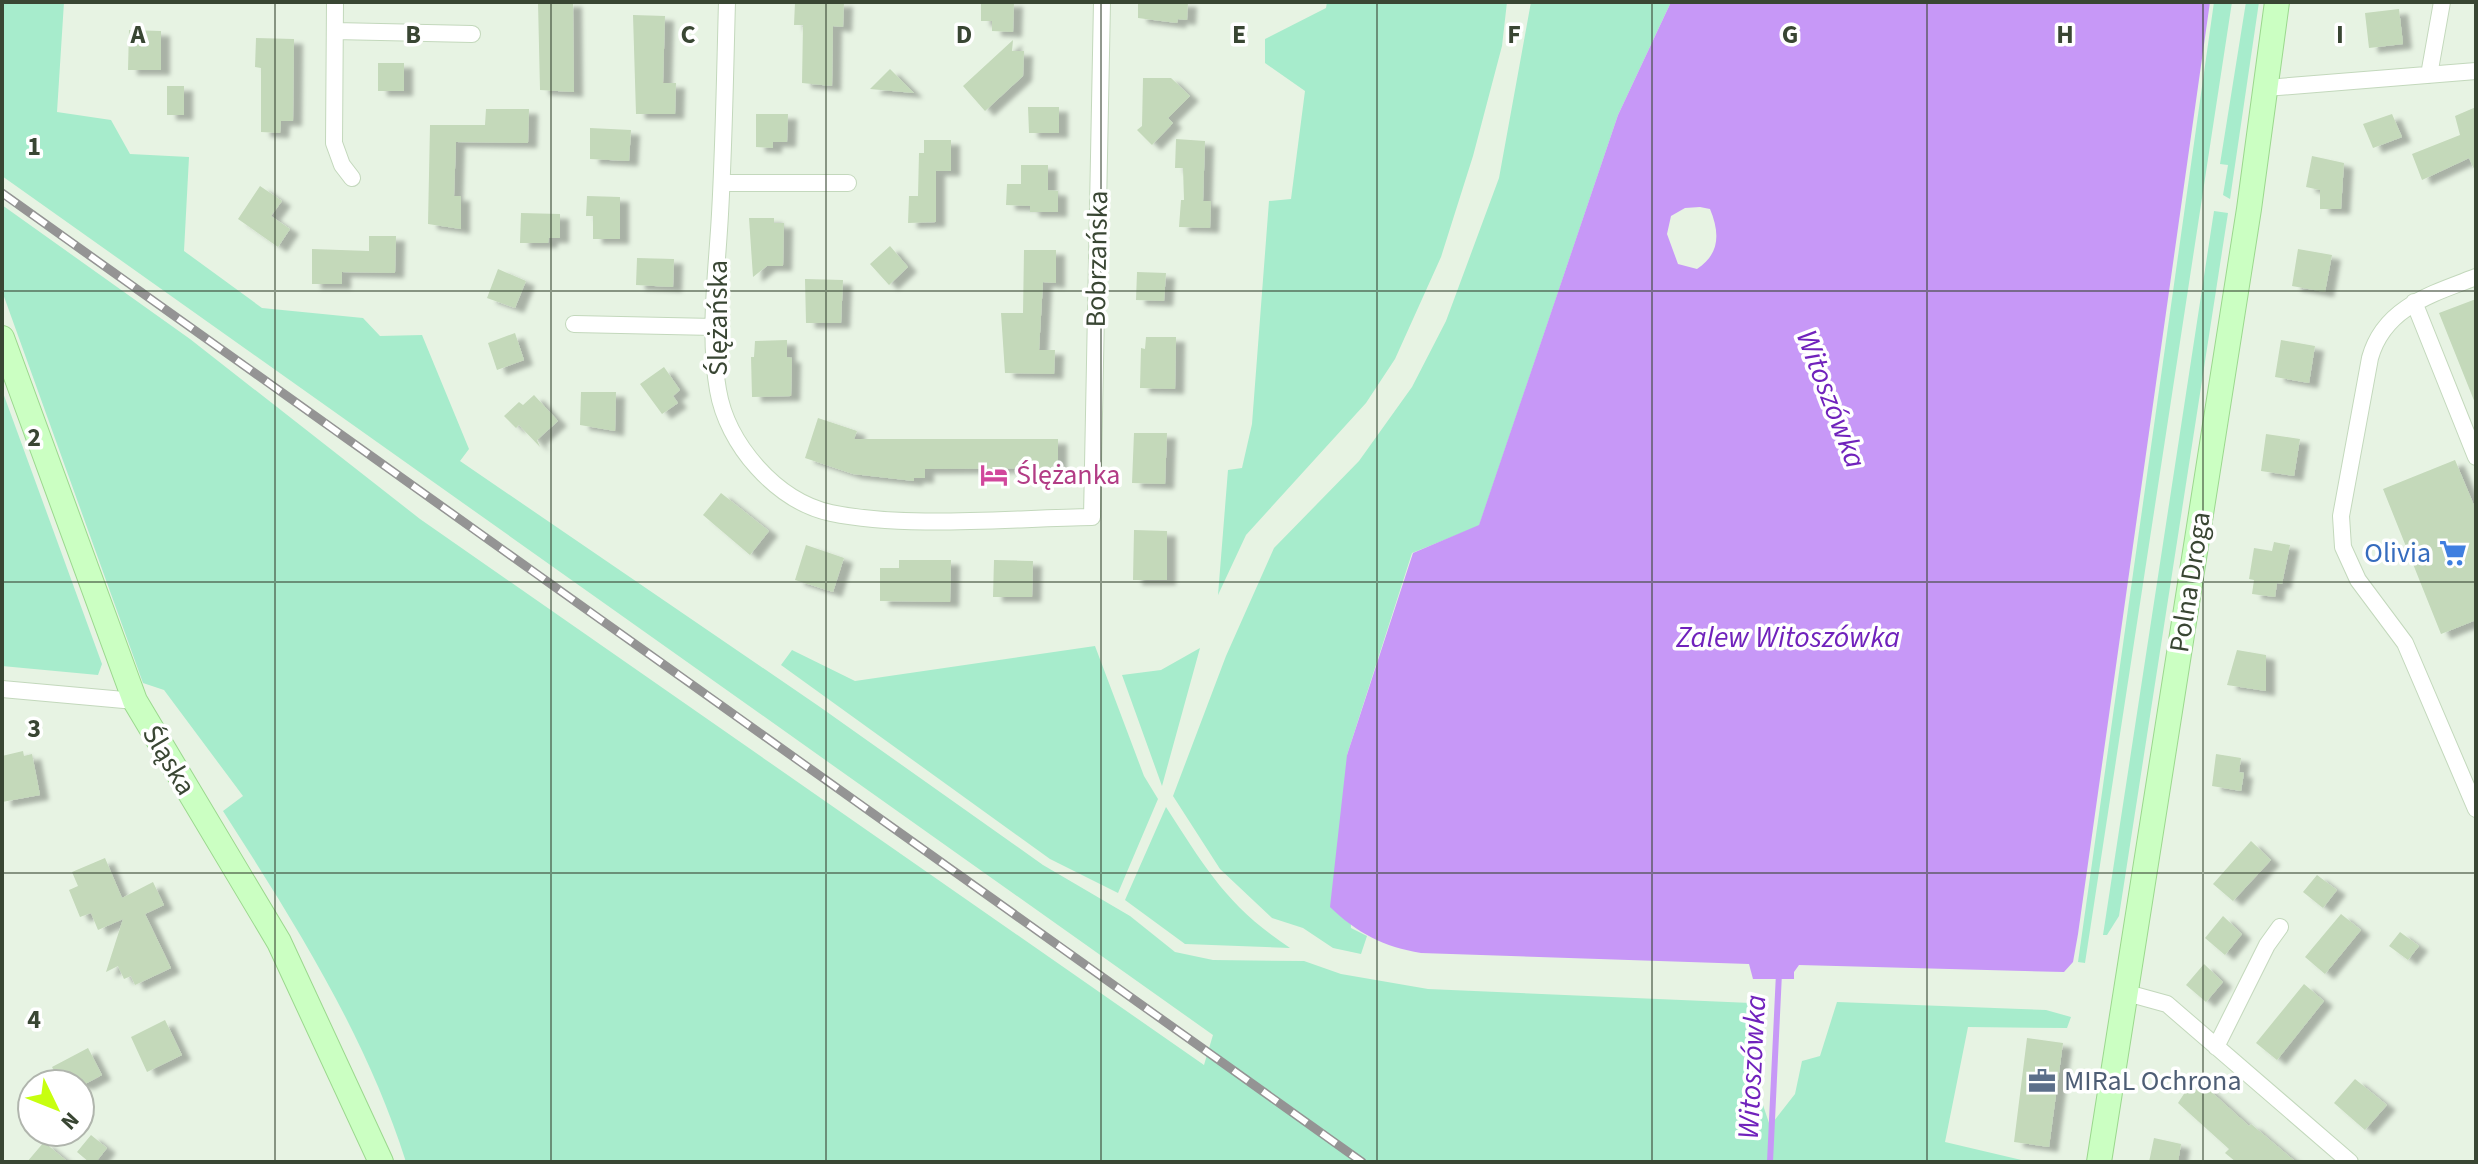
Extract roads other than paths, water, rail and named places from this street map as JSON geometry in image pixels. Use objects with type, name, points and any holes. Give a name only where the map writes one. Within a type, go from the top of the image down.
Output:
[{"type":"street","points":[[335,2],[334,143],[352,178]]},
{"type":"street","name":"Ślężańska","points":[[727,2],[714,327],[718,391],[737,439],[756,466],[781,488],[808,505],[830,513],[913,519],[1092,517]]},
{"type":"street","name":"Bobrzańska","points":[[1092,517],[1102,2]]},
{"type":"street","name":"Polna Droga","points":[[2099,1162],[2277,2]]},
{"type":"street","points":[[2429,75],[2442,2]]},
{"type":"street","points":[[335,31],[472,34]]},
{"type":"street","points":[[2266,88],[2476,71]]},
{"type":"street","points":[[722,183],[848,183]]},
{"type":"street","points":[[2476,277],[2414,302],[2388,322],[2373,348],[2341,516],[2341,534],[2352,570],[2398,631],[2412,657],[2476,809]]},
{"type":"street","points":[[2414,302],[2476,457]]},
{"type":"street","points":[[574,324],[714,327]]},
{"type":"street","name":"Śląska","points":[[2,338],[135,701],[279,942],[381,1162]]},
{"type":"street","points":[[2,689],[135,701]]},
{"type":"street","points":[[2216,1047],[2267,945],[2280,927]]},
{"type":"street","points":[[2127,993],[2167,1004],[2350,1162]]},
{"type":"water","name":"Zalew Witoszówka","points":[[1671,2],[2210,2],[2078,934],[2073,962],[2064,972],[1799,965],[1794,979],[1753,979],[1749,964],[1421,953],[1372,938],[1330,907],[1347,755],[1413,553],[1479,525],[1618,115]],"holes":[[[1685,208],[1710,209],[1716,235],[1710,257],[1697,269],[1678,264],[1667,234],[1671,216]]]},
{"type":"waterway","name":"Witoszówka","points":[[1770,1162],[1779,973]]},
{"type":"railway","points":[[2,193],[1362,1162]]},
{"type":"place","name":"Ślężanka","points":[[994,475]]},
{"type":"place","name":"Olivia","points":[[2453,553]]},
{"type":"place","name":"MIRaL Ochrona","points":[[2042,1081]]}]
